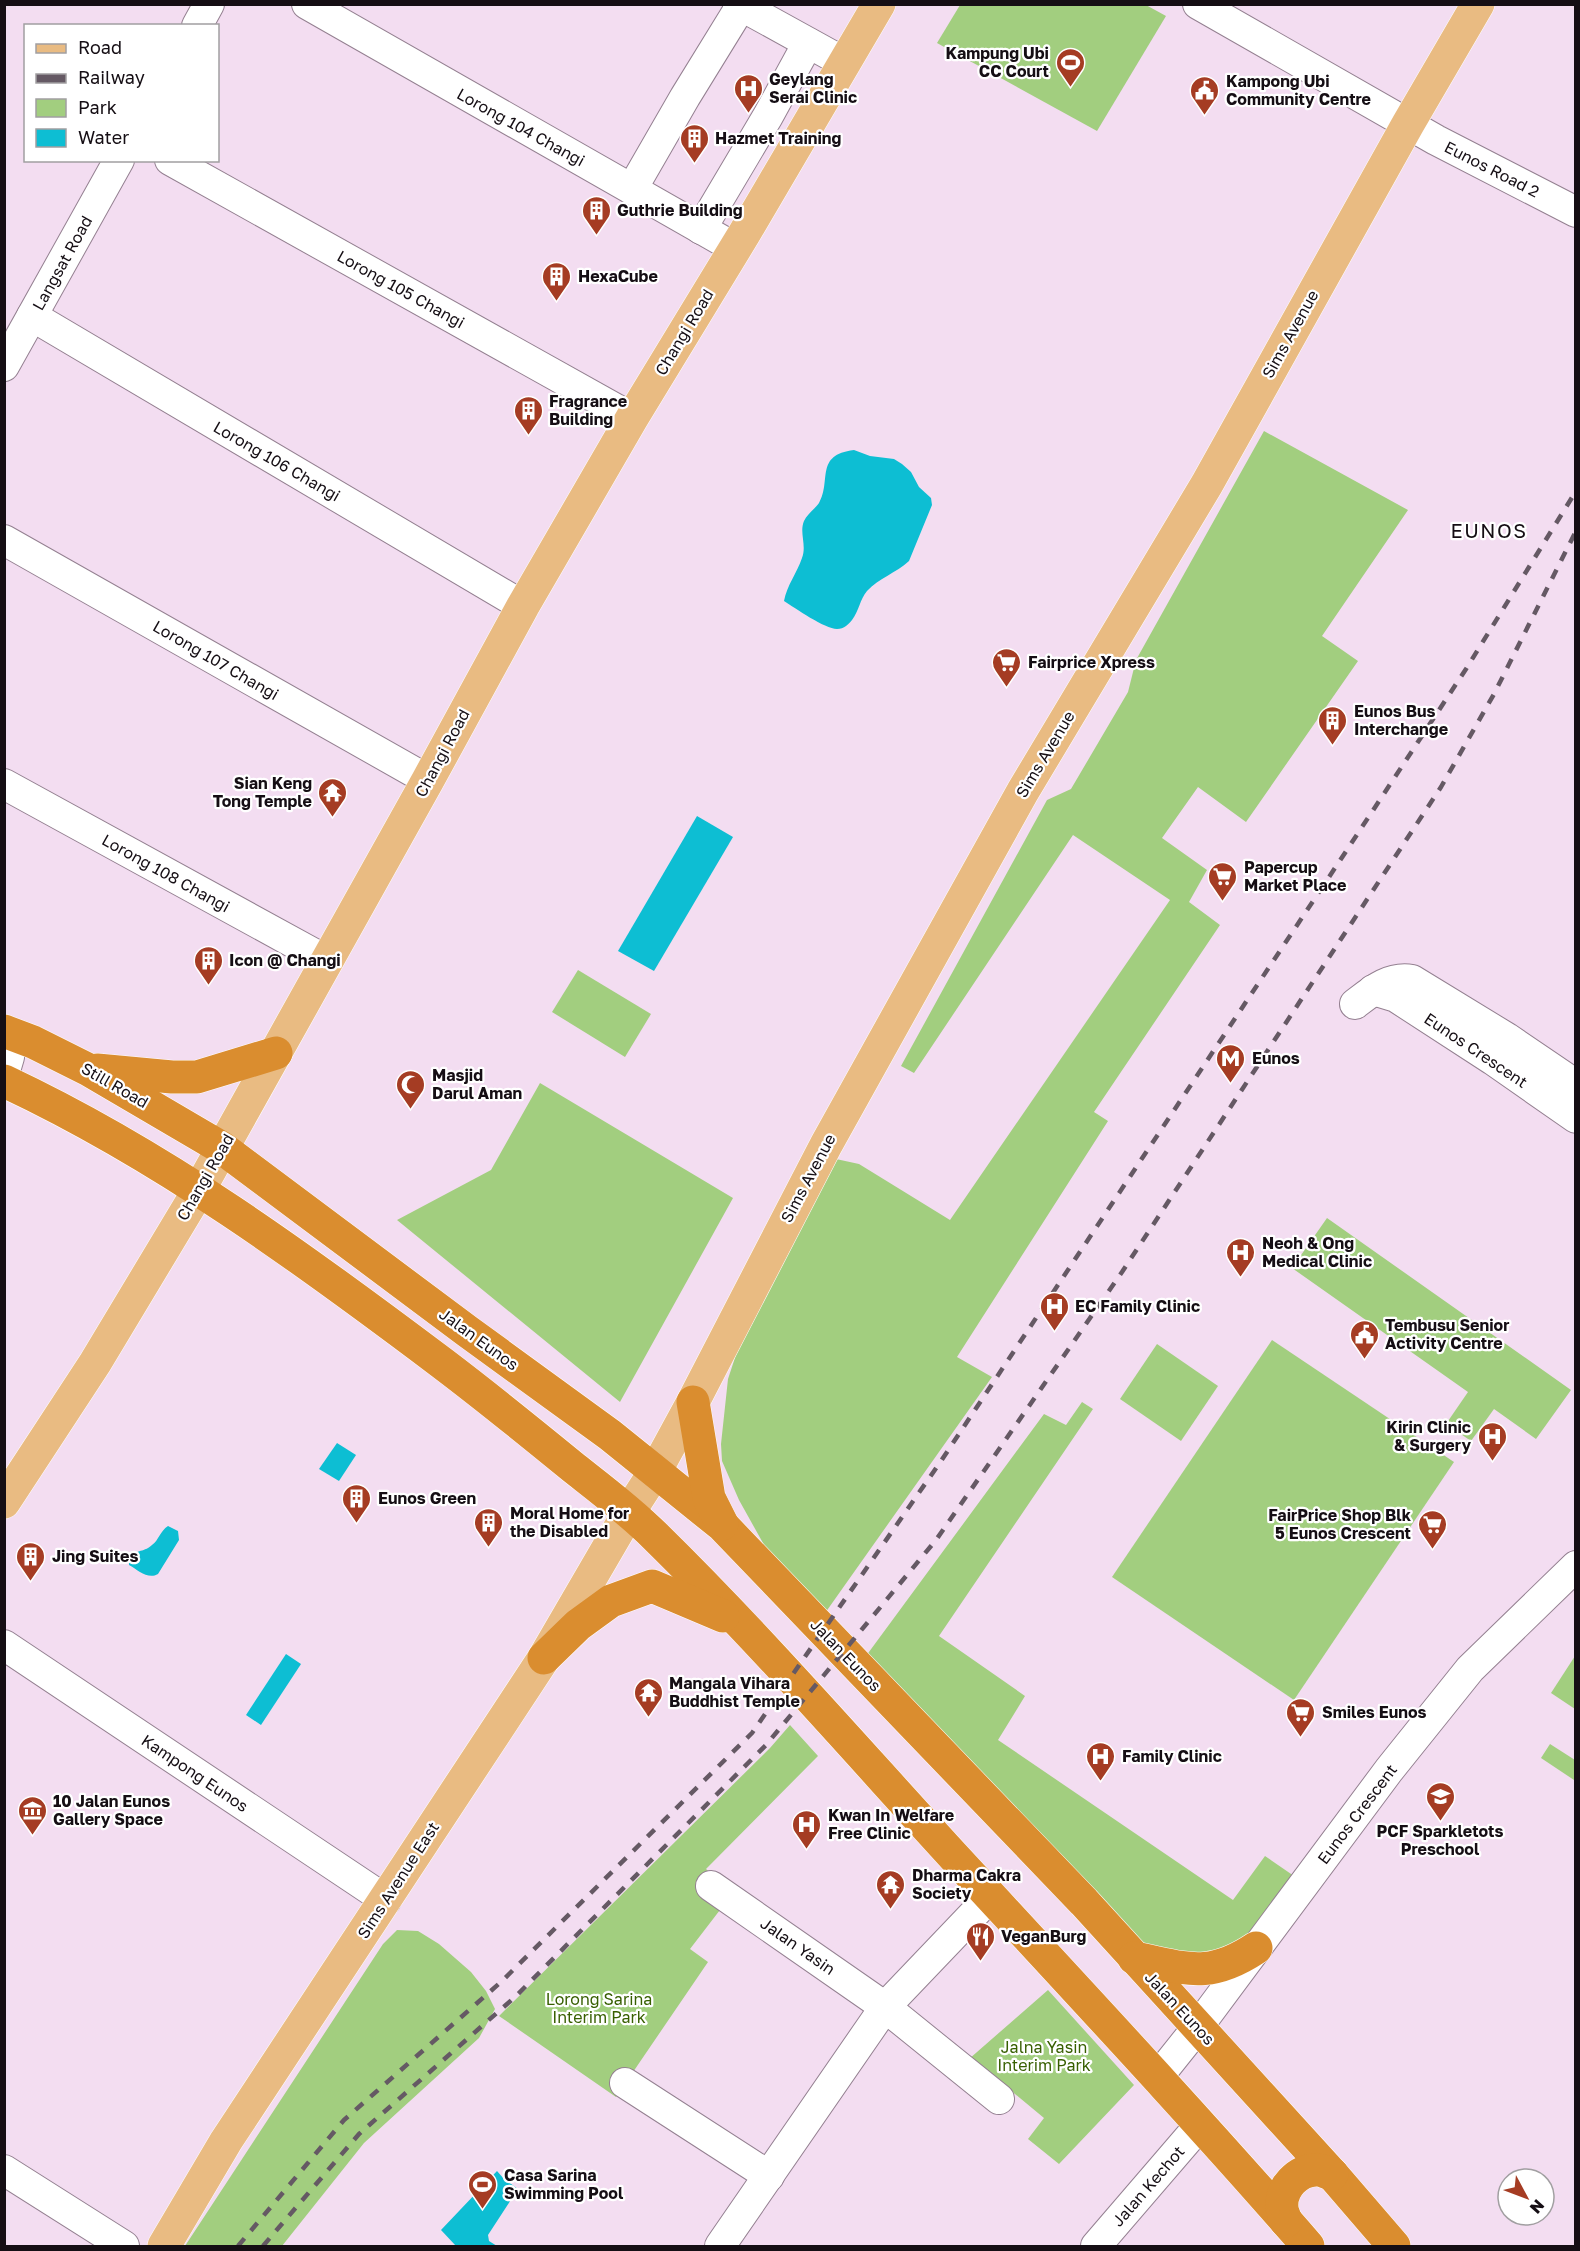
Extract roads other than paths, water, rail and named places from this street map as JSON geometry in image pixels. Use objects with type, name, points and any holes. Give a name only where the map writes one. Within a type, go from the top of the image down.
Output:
[{"type":"highway","name":"Still Road","points":[[4,1031],[33,1042],[89,1070],[222,1148]]},
{"type":"highway","points":[[89,1070],[197,1077],[276,1053]]},
{"type":"highway","points":[[4,1081],[64,1109],[199,1190],[414,1341],[629,1512],[741,1624],[1157,2078],[1308,2247]]},
{"type":"highway","name":"Jalan Eunos","points":[[222,1148],[656,1470],[723,1526],[1084,1902],[1332,2174],[1394,2247]]},
{"type":"highway","points":[[693,1401],[709,1497],[723,1526]]},
{"type":"highway","points":[[544,1659],[578,1624],[611,1601],[652,1586],[741,1624]]},
{"type":"highway","points":[[1134,1958],[1190,1970],[1207,1969],[1241,1958],[1256,1948]]},
{"type":"highway","points":[[1286,2221],[1282,2208],[1283,2193],[1291,2180],[1303,2172],[1317,2170],[1332,2174]]},
{"type":"main road","name":"Changi Road","points":[[4,1502],[95,1363],[199,1190],[523,606],[632,418],[879,4]]},
{"type":"main road","name":"Sims Avenue","points":[[629,1512],[656,1470],[806,1181],[1023,791],[1207,484],[1408,124],[1478,4]]},
{"type":"main road","name":"Sims Avenue East","points":[[164,2247],[226,2141],[544,1659],[629,1512]]},
{"type":"street","points":[[198,24],[209,4]]},
{"type":"street","name":"Lorong 104 Changi","points":[[307,4],[735,248]]},
{"type":"street","name":"Eunos Road 2","points":[[1198,4],[1408,124],[1575,212]]},
{"type":"street","points":[[632,189],[739,5],[845,63]]},
{"type":"street","points":[[701,229],[808,43]]},
{"type":"street","name":"Langsat Road","points":[[4,366],[118,162]]},
{"type":"street","name":"Lorong 105 Changi","points":[[174,162],[632,418]]},
{"type":"street","name":"Lorong 106 Changi","points":[[32,316],[523,606]]},
{"type":"street","name":"Lorong 107 Changi","points":[[4,540],[428,780]]},
{"type":"street","name":"Lorong 108 Changi","points":[[4,784],[327,961]]},
{"type":"street","name":"Eunos Crescent","points":[[1575,1085],[1507,1038],[1412,980],[1401,978],[1364,997],[1396,997],[1493,1060],[1575,1118]]},
{"type":"street","points":[[4,1045],[9,1057],[4,1074]]},
{"type":"street","name":"Eunos Crescent","points":[[1157,2078],[1197,2028],[1389,1770],[1470,1669],[1575,1566]]},
{"type":"street","name":"Kampong Eunos","points":[[4,1645],[386,1900]]},
{"type":"street","name":"Jalan Yasin","points":[[711,1886],[885,2007],[999,2099]]},
{"type":"street","points":[[720,2247],[885,2007],[991,1896]]},
{"type":"street","points":[[625,2083],[769,2176]]},
{"type":"street","name":"Jalan Kechot","points":[[1096,2247],[1200,2126]]},
{"type":"street","points":[[4,2170],[124,2247]]},
{"type":"water","points":[[854,450],[870,456],[894,459],[902,464],[911,472],[919,487],[931,498],[932,505],[909,561],[872,586],[865,594],[851,622],[837,629],[818,622],[784,601],[803,553],[804,521],[823,495],[829,463],[833,457]]},
{"type":"water","points":[[697,816],[733,837],[654,971],[618,951]]},
{"type":"water","points":[[337,1443],[356,1455],[339,1481],[319,1469]]},
{"type":"water","points":[[168,1526],[178,1531],[179,1540],[158,1574],[147,1575],[129,1565],[134,1554],[152,1545]]},
{"type":"water","points":[[286,1654],[301,1664],[261,1725],[246,1715]]},
{"type":"water","name":"Casa Sarina Swimming Pool","points":[[497,2171],[518,2189],[488,2235],[489,2241],[497,2246],[456,2246],[441,2230]]},
{"type":"railway","points":[[238,2246],[344,2120],[501,1982],[752,1733],[941,1461],[1337,865],[1466,669],[1576,491]]},
{"type":"railway","points":[[263,2246],[359,2134],[515,1997],[766,1745],[936,1540],[1122,1272],[1441,787],[1494,694],[1576,531]]},
{"type":"place","name":"Kampung Ubi CC Court","points":[[1070,88]]},
{"type":"place","name":"Geylang Serai Clinic","points":[[748,114]]},
{"type":"place","name":"Kampong Ubi Community Centre","points":[[1205,116]]},
{"type":"place","name":"Hazmet Training","points":[[694,164]]},
{"type":"place","name":"Guthrie Building","points":[[596,236]]},
{"type":"place","name":"HexaCube","points":[[557,302]]},
{"type":"place","name":"Fragrance Building","points":[[528,436]]},
{"type":"place","name":"Fairprice Xpress","points":[[1007,688]]},
{"type":"place","name":"Eunos Bus Interchange","points":[[1333,746]]},
{"type":"place","name":"Sian Keng Tong Temple","points":[[333,818]]},
{"type":"place","name":"Papercup Market Place","points":[[1223,902]]},
{"type":"place","name":"Icon @ Changi","points":[[208,986]]},
{"type":"place","name":"Eunos","points":[[1231,1084]]},
{"type":"place","name":"Masjid Darul Aman","points":[[411,1110]]},
{"type":"place","name":"Neoh & Ong Medical Clinic","points":[[1241,1278]]},
{"type":"place","name":"EC Family Clinic","points":[[1054,1332]]},
{"type":"place","name":"Tembusu Senior Activity Centre","points":[[1364,1360]]},
{"type":"place","name":"Kirin Clinic & Surgery","points":[[1492,1462]]},
{"type":"place","name":"Eunos Green","points":[[357,1524]]},
{"type":"place","name":"Moral Home for the Disabled","points":[[489,1548]]},
{"type":"place","name":"FairPrice Shop Blk 5 Eunos Crescent","points":[[1432,1550]]},
{"type":"place","name":"Jing Suites","points":[[31,1582]]},
{"type":"place","name":"Mangala Vihara Buddhist Temple","points":[[648,1718]]},
{"type":"place","name":"Smiles Eunos","points":[[1301,1738]]},
{"type":"place","name":"Family Clinic","points":[[1101,1782]]},
{"type":"place","name":"PCF Sparkletots Preschool","points":[[1440,1822]]},
{"type":"place","name":"10 Jalan Eunos Gallery Space","points":[[32,1836]]},
{"type":"place","name":"Kwan In Welfare Free Clinic","points":[[807,1850]]},
{"type":"place","name":"Dharma Cakra Society","points":[[891,1910]]},
{"type":"place","name":"VeganBurg","points":[[980,1962]]},
{"type":"place","name":"Casa Sarina Swimming Pool","points":[[483,2210]]},
{"type":"district","name":"EUNOS","points":[[1489,530]]},
{"type":"park label","name":"Lorong Sarina Interim Park","points":[[599,2008]]},
{"type":"park label","name":"Jalna Yasin Interim Park","points":[[1044,2056]]}]
